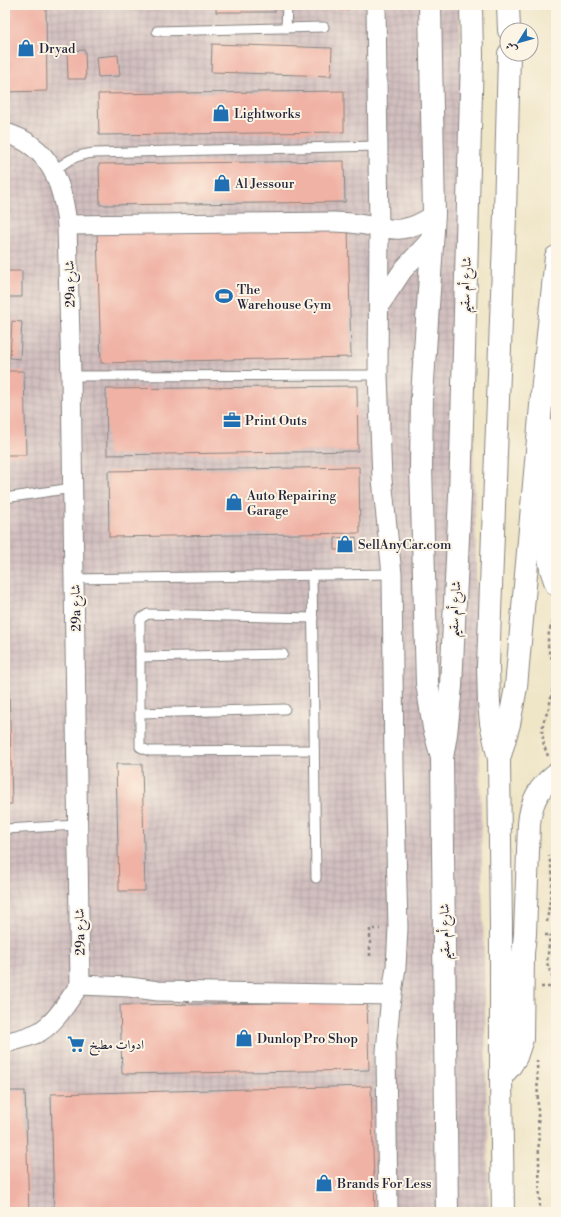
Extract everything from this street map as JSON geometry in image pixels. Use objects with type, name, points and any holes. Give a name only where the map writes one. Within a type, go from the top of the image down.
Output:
[{"type":"main road","points":[[430,5],[434,214],[422,396],[421,466],[427,683],[434,728],[442,758]]},
{"type":"main road","name":"شارع أم سقيم","points":[[447,1212],[442,758],[449,710],[460,472],[472,56],[471,5]]},
{"type":"main road","points":[[508,5],[509,22]]},
{"type":"main road","points":[[503,1212],[499,760],[489,710],[488,666],[505,214],[509,62]]},
{"type":"main road","points":[[499,760],[509,724],[516,686],[543,383],[556,257]]},
{"type":"main road","points":[[543,383],[550,404],[552,425],[549,558],[555,582]]},
{"type":"main road","points":[[501,1077],[516,1057],[522,1039],[523,953],[530,810],[536,796],[544,784],[555,775]]},
{"type":"street","points":[[376,5],[379,228],[378,375],[382,479],[392,574],[394,767],[398,928],[396,967],[387,1030],[385,1067],[388,1212]]},
{"type":"street","name":"29a شارع","points":[[5,134],[19,138],[30,144],[48,161],[61,188],[65,205],[67,225],[71,376],[80,985]]},
{"type":"street","points":[[67,225],[333,222],[349,223],[390,230],[414,227],[434,214]]},
{"type":"street","points":[[379,306],[403,270],[432,238]]},
{"type":"street","points":[[5,1043],[27,1037],[41,1031],[52,1022],[80,985],[129,987],[158,991],[392,995]]},
{"type":"lane","points":[[286,28],[287,5]]},
{"type":"lane","points":[[157,31],[324,27]]},
{"type":"lane","points":[[54,172],[62,164],[72,158],[94,153],[377,146]]},
{"type":"lane","points":[[71,376],[378,375]]},
{"type":"lane","points":[[5,498],[72,488]]},
{"type":"lane","points":[[74,579],[392,574]]},
{"type":"lane","points":[[312,575],[316,878]]},
{"type":"lane","points":[[313,618],[148,614],[140,619],[140,747],[149,751],[314,750]]},
{"type":"lane","points":[[140,657],[283,654]]},
{"type":"lane","points":[[140,713],[285,710]]},
{"type":"lane","points":[[5,829],[78,825]]},
{"type":"path","points":[[556,616],[550,628],[548,641],[549,651],[556,666]]},
{"type":"path","points":[[555,775],[544,746],[542,731],[554,688],[556,672]]},
{"type":"path","points":[[370,956],[370,929],[384,928]]},
{"type":"path","points":[[535,987],[555,987],[547,963],[550,935]]},
{"type":"path","points":[[537,1057],[540,1212]]},
{"type":"shaded area","points":[[5,5],[459,5],[472,379],[489,1212],[5,1212]]},
{"type":"building","name":"Dryad","points":[[5,5],[46,5],[47,91],[5,92]]},
{"type":"building","points":[[216,5],[275,5],[275,12],[216,12]]},
{"type":"building","points":[[341,5],[348,5],[348,10],[341,10]]},
{"type":"building","points":[[212,44],[332,48],[331,76],[211,72]]},
{"type":"building","points":[[85,50],[86,79],[68,79],[67,51]]},
{"type":"building","points":[[118,55],[120,76],[98,77],[96,57]]},
{"type":"building","name":"Lightworks","points":[[344,91],[344,132],[99,135],[98,94]]},
{"type":"building","name":"Al Jessour","points":[[344,161],[345,202],[100,205],[99,164]]},
{"type":"building","name":"The Warehouse Gym","points":[[348,228],[351,357],[101,363],[97,234]]},
{"type":"building","points":[[6,271],[22,271],[22,297],[6,297]]},
{"type":"building","points":[[12,321],[22,322],[20,359],[10,358]]},
{"type":"building","points":[[5,371],[24,371],[26,455],[5,455]]},
{"type":"building","name":"Print Outs","points":[[357,386],[358,451],[107,455],[106,389]]},
{"type":"building","name":"Auto Repairing Garage","points":[[359,467],[360,533],[109,537],[108,471]]},
{"type":"building","name":"SellAnyCar.com","points":[[356,537],[356,550],[335,550],[335,538]]},
{"type":"building","points":[[5,644],[8,644],[12,804],[5,804]]},
{"type":"building","points":[[116,764],[142,764],[145,891],[119,891]]},
{"type":"building","name":"Dunlop Pro Shop","points":[[367,1002],[369,1070],[122,1074],[120,1005]]},
{"type":"building","points":[[371,1086],[375,1212],[54,1212],[51,1094]]},
{"type":"building","points":[[5,1091],[25,1091],[29,1212],[5,1212]]},
{"type":"place","name":"Dryad","points":[[26,48]]},
{"type":"place","name":"Lightworks","points":[[221,113]]},
{"type":"place","name":"Al Jessour","points":[[222,183]]},
{"type":"place","name":"The Warehouse Gym","points":[[224,296]]},
{"type":"place","name":"Print Outs","points":[[232,420]]},
{"type":"place","name":"Auto Repairing Garage","points":[[234,502]]},
{"type":"place","name":"SellAnyCar.com","points":[[345,544]]},
{"type":"place","name":"Dunlop Pro Shop","points":[[244,1038]]},
{"type":"place","name":"ادوات مطبخ","points":[[76,1044]]},
{"type":"place","name":"Brands For Less","points":[[324,1183]]}]
